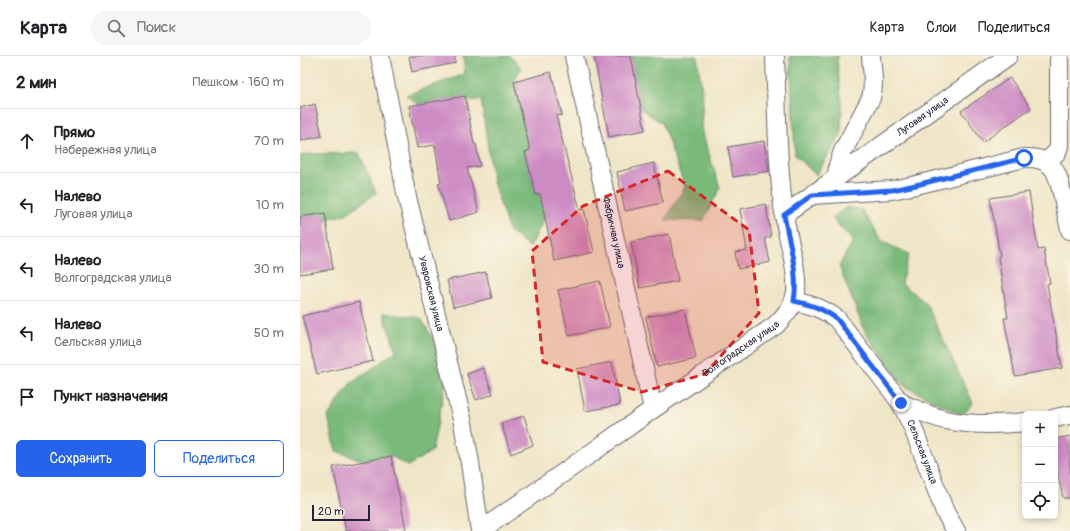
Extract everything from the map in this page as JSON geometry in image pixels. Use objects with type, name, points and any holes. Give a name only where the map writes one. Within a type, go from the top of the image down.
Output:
[{"type":"street","name":"Уваровская улица","points":[[380,56],[406,193],[463,423],[480,531]]},
{"type":"street","name":"Фабричная улица","points":[[574,56],[653,409]]},
{"type":"street","name":"Волгоградская улица","points":[[480,531],[653,409],[776,325],[788,312],[794,301],[796,291],[795,276],[784,215],[779,167],[775,56]]},
{"type":"street","points":[[837,177],[838,165],[843,151],[871,98],[873,91],[871,56]]},
{"type":"street","name":"Луговая улица","points":[[784,215],[1008,56]]},
{"type":"street","points":[[1046,162],[1057,152],[1059,146],[1059,59]]},
{"type":"street","points":[[812,195],[898,189],[1024,158],[1036,158],[1046,162],[1055,170],[1059,180],[1070,230]]},
{"type":"street","name":"Сельская улица","points":[[794,301],[812,305],[826,311],[837,319],[901,403],[913,428],[945,512],[956,531]]},
{"type":"street","points":[[901,403],[944,420],[970,424],[1010,424],[1022,422]]},
{"type":"street","points":[[1058,417],[1070,415]]},
{"type":"highlighted area","points":[[668,171],[749,230],[759,313],[705,374],[642,392],[543,362],[532,251],[583,206]]},
{"type":"green space","points":[[463,56],[510,56],[521,68],[514,82],[524,124],[531,131],[552,144],[525,152],[536,195],[555,190],[563,207],[545,217],[530,247],[509,231],[493,182],[481,100],[418,104],[406,95],[465,74]]},
{"type":"green space","points":[[631,56],[697,56],[703,97],[701,129],[720,188],[703,221],[665,220],[685,187],[662,123],[641,109]]},
{"type":"green space","points":[[790,56],[839,56],[837,61],[842,106],[841,135],[816,175],[795,155]]},
{"type":"green space","points":[[359,153],[376,193],[346,214],[300,227],[300,156],[310,154]]},
{"type":"green space","points":[[847,207],[862,210],[881,241],[909,254],[901,283],[926,303],[973,403],[962,415],[903,385],[865,332],[839,266],[853,241],[832,218]]},
{"type":"green space","points":[[383,313],[421,318],[449,367],[432,451],[408,466],[391,456],[364,461],[336,451],[328,416],[350,384],[396,351]]},
{"type":"building","points":[[409,56],[455,56],[455,63],[412,72]]},
{"type":"building","points":[[594,56],[631,56],[645,130],[609,137]]},
{"type":"building","points":[[551,72],[562,115],[556,116],[580,210],[584,209],[594,252],[554,261],[540,194],[536,195],[525,152],[530,150],[514,82]]},
{"type":"building","points":[[1010,78],[1031,108],[983,142],[961,111]]},
{"type":"building","points":[[465,96],[474,144],[476,144],[480,166],[467,168],[479,212],[449,221],[438,183],[441,183],[435,145],[417,148],[409,106]]},
{"type":"building","points":[[315,104],[322,136],[300,141],[300,108]]},
{"type":"building","points":[[764,141],[769,171],[733,177],[728,147]]},
{"type":"building","points":[[654,163],[663,203],[625,211],[617,172]]},
{"type":"building","points":[[1029,192],[1038,250],[1044,249],[1050,283],[1047,284],[1062,368],[1015,376],[1004,318],[1008,318],[998,257],[1000,256],[990,198]]},
{"type":"building","points":[[766,204],[771,237],[765,238],[770,262],[738,269],[735,252],[747,250],[740,209]]},
{"type":"building","points":[[325,213],[333,269],[300,274],[300,217]]},
{"type":"building","points":[[669,234],[678,281],[640,288],[631,242]]},
{"type":"building","points":[[486,272],[492,298],[453,307],[447,280]]},
{"type":"building","points":[[600,281],[610,327],[569,336],[558,290]]},
{"type":"building","points":[[359,302],[373,361],[317,374],[302,316]]},
{"type":"building","points":[[685,309],[696,358],[657,367],[646,317]]},
{"type":"building","points":[[612,362],[620,405],[585,411],[577,369]]},
{"type":"building","points":[[483,368],[493,394],[476,400],[467,374]]},
{"type":"building","points":[[524,416],[533,445],[511,454],[501,423]]},
{"type":"building","points":[[1070,436],[1070,498],[1063,498],[1058,474],[1058,438]]},
{"type":"building","points":[[391,456],[406,529],[398,531],[346,531],[333,467]]},
{"type":"route","points":[[901,403],[837,319],[826,311],[812,305],[794,301],[796,291],[795,276],[784,215],[812,195],[892,190],[1024,158]]}]
